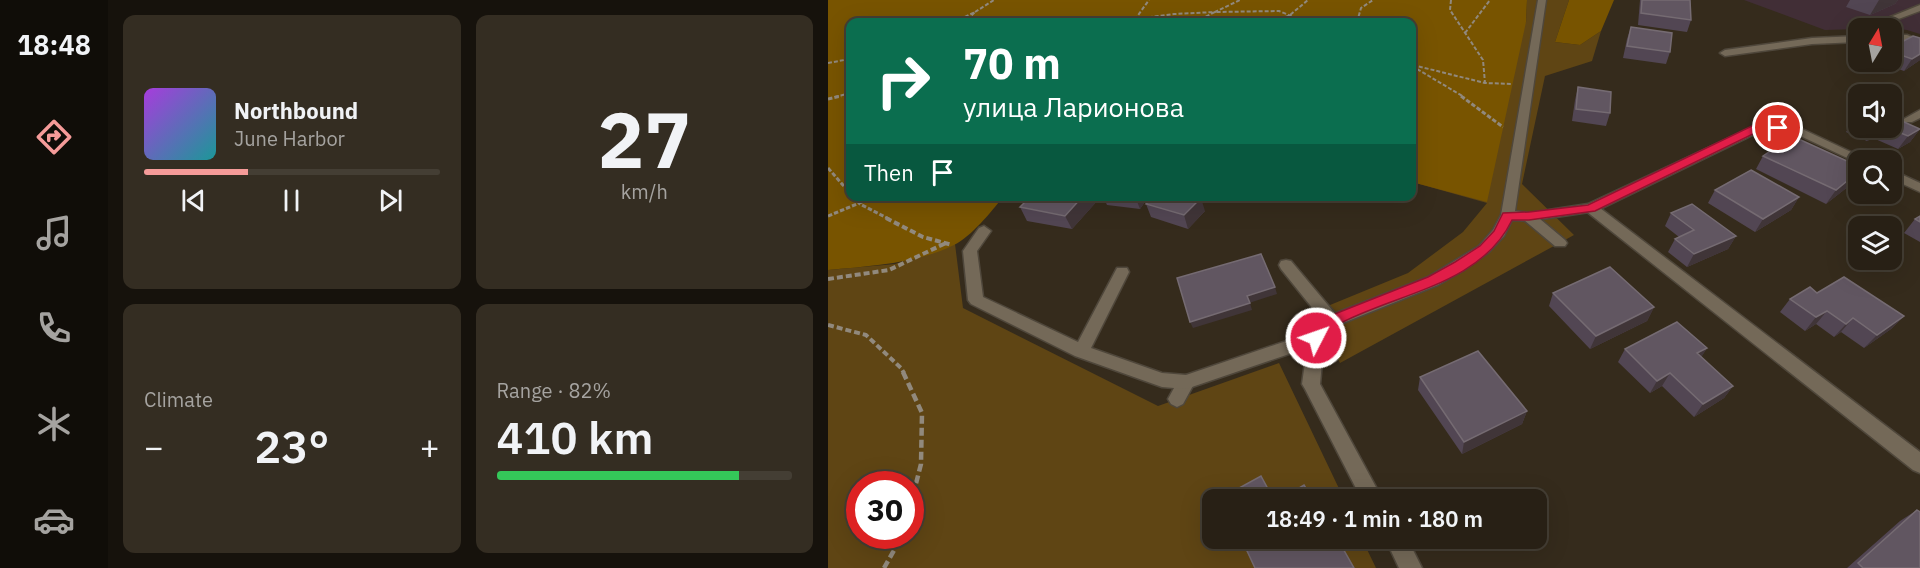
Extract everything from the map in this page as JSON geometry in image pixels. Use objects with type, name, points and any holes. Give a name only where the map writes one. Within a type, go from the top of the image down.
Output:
[{"type":"street","points":[[984,231],[970,251],[976,300],[1081,351],[1162,380],[1186,382],[1316,338],[1332,321],[1433,280],[1459,266],[1484,249],[1499,233],[1508,215],[1542,0]]},
{"type":"street","points":[[1893,18],[1920,8]]},
{"type":"street","points":[[1902,38],[1920,43]]},
{"type":"street","points":[[1725,52],[1812,41],[1848,39]]},
{"type":"street","points":[[1908,120],[1920,113]]},
{"type":"street","points":[[1508,215],[1529,216],[1591,208],[1759,127],[1796,130],[1848,154]]},
{"type":"street","points":[[1902,179],[1920,188]]},
{"type":"street","points":[[1591,208],[1920,464]]},
{"type":"street","points":[[1529,216],[1560,243]]},
{"type":"street","points":[[1286,266],[1332,321]]},
{"type":"street","points":[[1081,351],[1122,272]]},
{"type":"street","points":[[1316,338],[1311,384],[1367,489]]},
{"type":"street","points":[[1177,399],[1186,382]]},
{"type":"street","points":[[1400,549],[1410,568]]},
{"type":"path","points":[[962,18],[994,0]]},
{"type":"path","points":[[1136,18],[1149,0]]},
{"type":"path","points":[[1203,18],[1240,0]]},
{"type":"path","points":[[1283,18],[1308,0]]},
{"type":"path","points":[[1358,18],[1361,8],[1372,0]]},
{"type":"path","points":[[1451,0],[1450,10],[1483,60],[1485,83]]},
{"type":"path","points":[[1465,33],[1490,0]]},
{"type":"path","points":[[1136,18],[1215,12],[1279,11],[1297,18]]},
{"type":"path","points":[[969,18],[975,12]]},
{"type":"path","points":[[828,63],[846,60]]},
{"type":"path","points":[[1416,66],[1485,83],[1530,84]]},
{"type":"path","points":[[1416,67],[1467,99],[1497,121],[1518,145]]},
{"type":"path","points":[[828,99],[846,94]]},
{"type":"path","points":[[828,168],[846,188]]},
{"type":"path","points":[[857,201],[923,237],[970,251]]},
{"type":"path","points":[[828,216],[866,201]]},
{"type":"path","points":[[828,279],[889,270],[946,243]]},
{"type":"path","points":[[828,325],[866,335],[901,368],[922,413],[919,471]]},
{"type":"path","points":[[884,568],[895,549]]},
{"type":"shaded area","points":[[828,0],[1527,0],[1526,22],[1487,202],[1416,183],[1416,18],[846,18],[846,201],[1000,201],[968,236],[954,245],[908,260],[828,270]]},
{"type":"shaded area","points":[[1527,0],[1569,0],[1555,42],[1580,45],[1601,31],[1592,61],[1545,76],[1522,184],[1574,235],[1340,363],[1313,312],[1408,273],[1463,232],[1487,203],[1416,183],[1416,176],[1526,22]]},
{"type":"shaded area","points":[[1569,0],[1614,0],[1601,31],[1580,45],[1555,42]]},
{"type":"shaded area","points":[[1744,0],[1920,0],[1920,34],[1902,29],[1902,18],[1848,18],[1848,29],[1825,30]]},
{"type":"shaded area","points":[[955,244],[963,308],[1158,406],[1279,363],[1339,489],[1202,489],[1202,549],[1367,549],[1376,568],[828,568],[828,270],[895,264]]},
{"type":"building","points":[[1642,0],[1690,0],[1691,20],[1641,13]]},
{"type":"building","points":[[1631,27],[1672,33],[1670,52],[1627,46]]},
{"type":"building","points":[[1913,36],[1920,38],[1920,54],[1912,59],[1902,56],[1902,42]]},
{"type":"building","points":[[1578,87],[1611,92],[1610,113],[1576,109]]},
{"type":"building","points":[[1902,121],[1920,129],[1908,136],[1902,134]]},
{"type":"building","points":[[1792,136],[1848,161],[1848,180],[1836,190],[1763,156]]},
{"type":"building","points":[[1751,170],[1799,197],[1763,219],[1715,190]]},
{"type":"building","points":[[1026,201],[1078,201],[1065,216],[1020,207]]},
{"type":"building","points":[[1149,201],[1198,201],[1184,215],[1146,204]]},
{"type":"building","points":[[1692,204],[1736,236],[1694,254],[1675,239],[1694,230],[1671,213]]},
{"type":"building","points":[[1261,254],[1275,287],[1247,296],[1250,303],[1190,322],[1177,278]]},
{"type":"building","points":[[1610,267],[1654,307],[1596,336],[1553,293]]},
{"type":"building","points":[[1844,277],[1904,316],[1877,335],[1853,318],[1846,324],[1827,311],[1816,317],[1790,299],[1810,287],[1817,293]]},
{"type":"building","points":[[1677,322],[1707,348],[1697,353],[1733,386],[1703,404],[1670,373],[1657,381],[1625,349]]},
{"type":"building","points":[[1478,351],[1527,411],[1464,442],[1420,377]]},
{"type":"building","points":[[1261,476],[1268,489],[1237,489]]},
{"type":"building","points":[[1917,510],[1920,512],[1920,568],[1863,568],[1858,563]]},
{"type":"building","points":[[1246,549],[1343,549],[1354,568],[1255,568]]},
{"type":"route","points":[[1316,338],[1332,321],[1433,280],[1459,266],[1484,249],[1499,233],[1508,215],[1529,216],[1591,208],[1759,127],[1778,128]]}]
